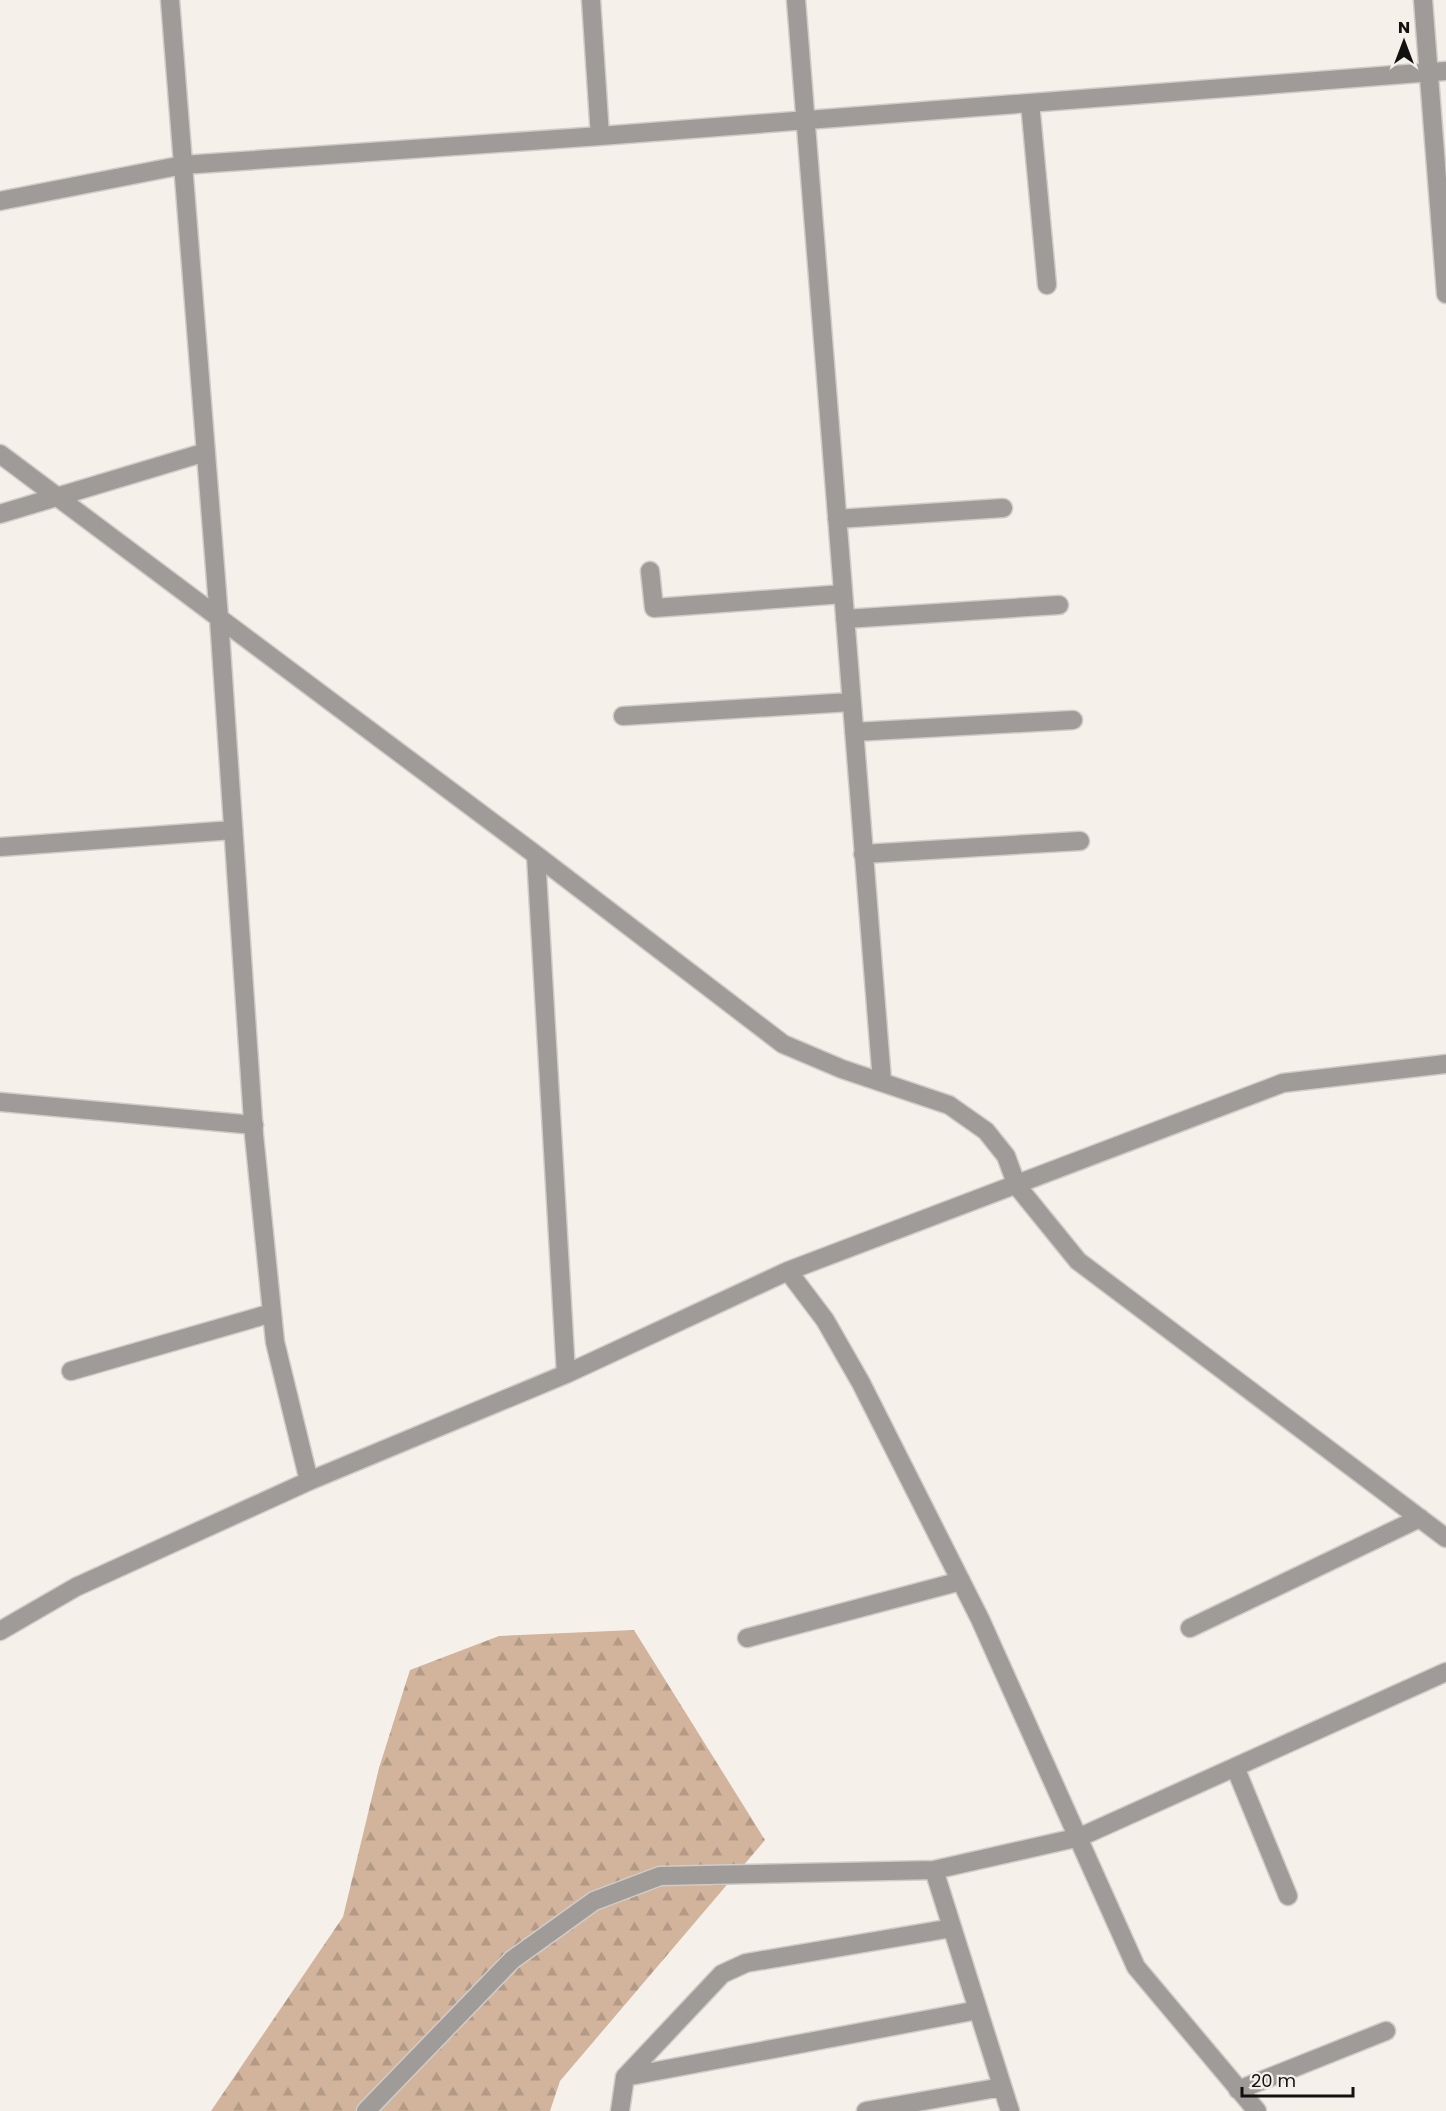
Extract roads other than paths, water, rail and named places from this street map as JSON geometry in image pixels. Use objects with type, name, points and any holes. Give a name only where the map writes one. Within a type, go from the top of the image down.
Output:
[{"type":"street","points":[[170,0],[219,618],[254,1125],[275,1342],[309,1481]]},
{"type":"street","points":[[591,0],[600,136]]},
{"type":"street","points":[[795,0],[882,1081]]},
{"type":"street","points":[[1423,0],[1438,72],[1446,294]]},
{"type":"street","points":[[0,201],[183,165],[805,121],[1438,72]]},
{"type":"street","points":[[1030,103],[1047,285]]},
{"type":"street","points":[[0,514],[56,495],[206,452]]},
{"type":"street","points":[[0,454],[536,855],[783,1044],[842,1069],[949,1105],[986,1131],[1006,1156],[1017,1186],[1078,1261],[1446,1538]]},
{"type":"street","points":[[837,519],[1003,508]]},
{"type":"street","points":[[650,571],[654,608],[843,594]]},
{"type":"street","points":[[845,619],[1059,605]]},
{"type":"street","points":[[623,716],[851,702]]},
{"type":"street","points":[[854,732],[1072,720]]},
{"type":"street","points":[[0,847],[233,830]]},
{"type":"street","points":[[863,854],[1080,841]]},
{"type":"street","points":[[536,855],[566,1374]]},
{"type":"street","points":[[0,1631],[76,1587],[309,1481],[566,1374],[788,1271],[1017,1186],[1283,1083],[1446,1064]]},
{"type":"street","points":[[0,1102],[254,1125]]},
{"type":"street","points":[[788,1271],[825,1320],[846,1356],[961,1581],[1080,1837],[1136,1967],[1257,2111]]},
{"type":"street","points":[[71,1371],[272,1313]]},
{"type":"street","points":[[1190,1628],[1420,1518]]},
{"type":"street","points":[[747,1638],[961,1581]]},
{"type":"street","points":[[366,2111],[512,1960],[594,1901],[660,1876],[934,1870],[1080,1837],[1446,1672]]},
{"type":"street","points":[[1235,1767],[1288,1896]]},
{"type":"street","points":[[934,1870],[1010,2111]]},
{"type":"street","points":[[620,2111],[625,2077],[722,1974],[746,1964],[952,1928]]},
{"type":"street","points":[[625,2077],[978,2010]]},
{"type":"street","points":[[1238,2090],[1386,2031]]},
{"type":"street","points":[[866,2111],[1002,2087]]}]
